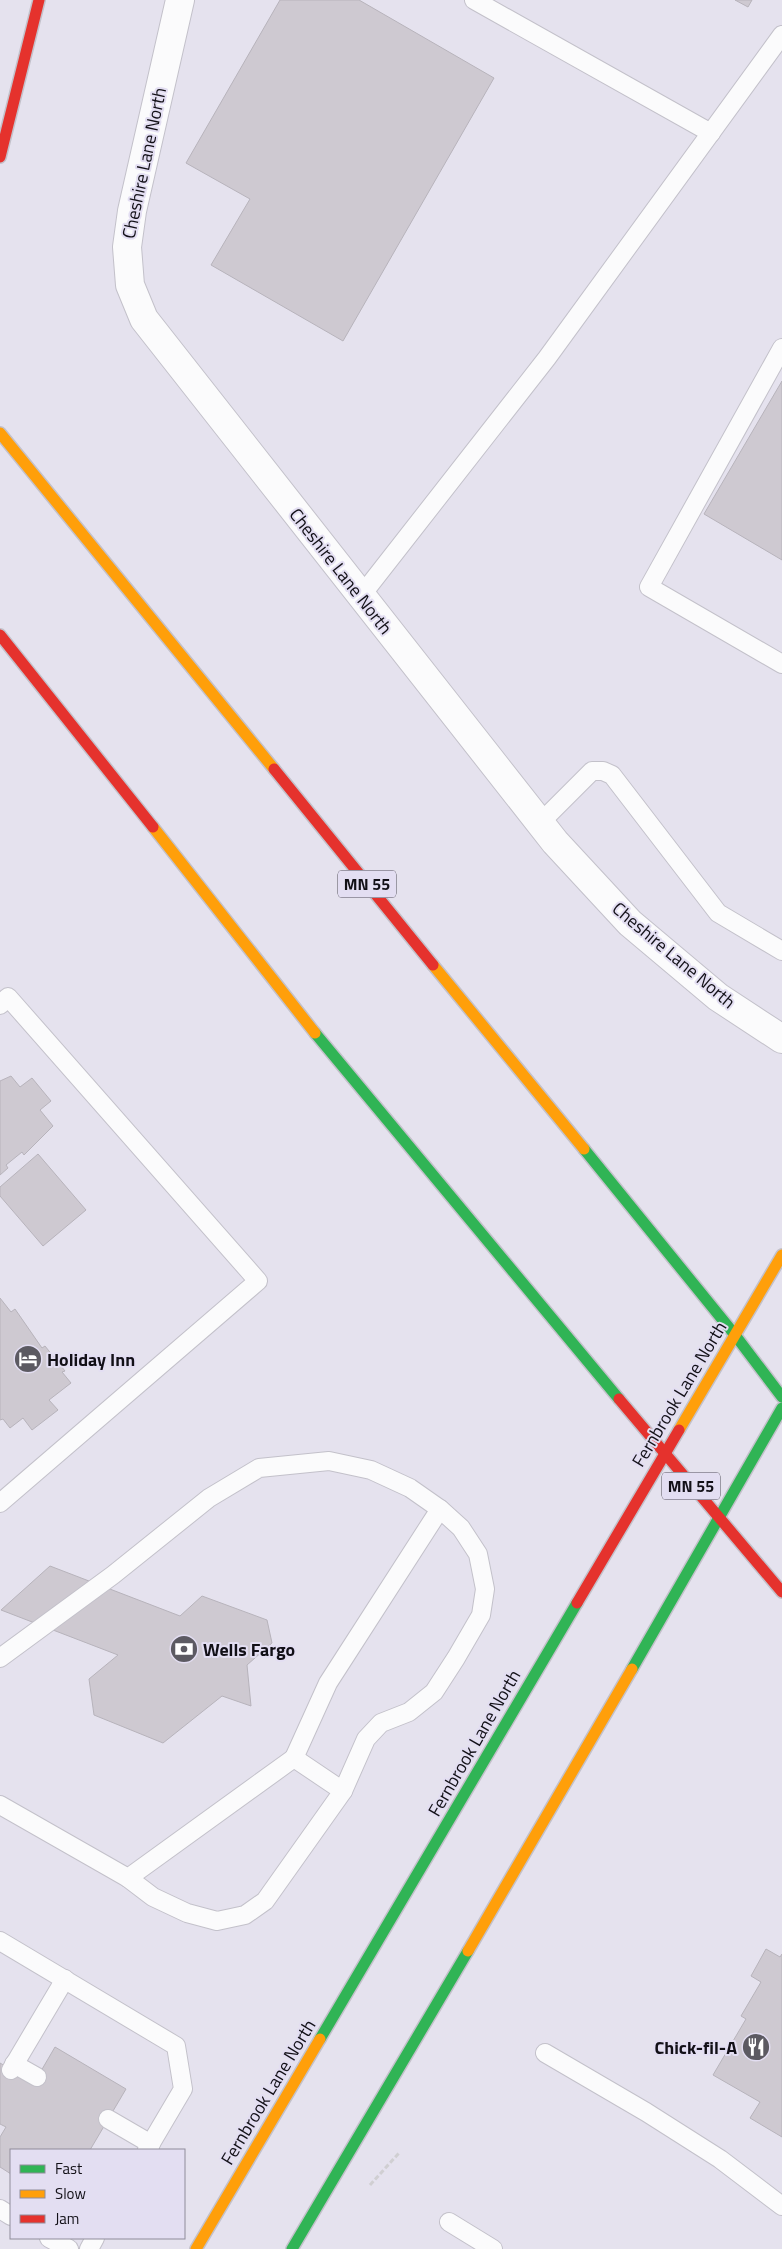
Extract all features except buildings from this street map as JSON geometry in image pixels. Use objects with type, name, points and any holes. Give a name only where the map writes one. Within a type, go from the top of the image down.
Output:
[{"type":"main road","points":[[0,157],[39,0]]},
{"type":"main road","points":[[31,31],[50,0]]},
{"type":"main road","name":"MN 55","points":[[0,433],[735,1335],[782,1397]]},
{"type":"main road","name":"MN 55","points":[[0,635],[326,1046],[664,1454],[782,1592]]},
{"type":"main road","name":"Fernbrook Lane North","points":[[196,2249],[782,1254]]},
{"type":"main road","points":[[292,2249],[782,1408]]},
{"type":"street","name":"Cheshire Lane North","points":[[180,0],[132,211],[127,247],[130,285],[144,320],[540,823],[630,923],[718,997],[782,1039]]},
{"type":"lane","points":[[474,0],[710,133]]},
{"type":"lane","points":[[361,596],[547,358],[782,34]]},
{"type":"lane","points":[[782,348],[649,586],[782,664]]},
{"type":"lane","points":[[540,823],[592,771],[603,771],[612,775],[718,913],[782,951]]},
{"type":"lane","points":[[0,1005],[8,998],[258,1281],[0,1503]]},
{"type":"lane","points":[[0,1658],[113,1575],[209,1498],[258,1468],[329,1461],[371,1470],[410,1488],[440,1509],[461,1528],[478,1554],[485,1589],[481,1615],[434,1692],[409,1712],[381,1723],[366,1739],[343,1791],[265,1901],[245,1915],[217,1921],[187,1913],[154,1897],[128,1878],[0,1805]]},
{"type":"lane","points":[[128,1878],[294,1758],[328,1683],[440,1509]]},
{"type":"lane","points":[[294,1758],[343,1791]]},
{"type":"lane","points":[[0,1940],[176,2046],[183,2089],[149,2147],[108,2119]]},
{"type":"lane","points":[[37,2077],[13,2067],[65,1979]]},
{"type":"lane","points":[[545,2054],[646,2112],[727,2165],[782,2206]]},
{"type":"lane","points":[[449,2222],[494,2249]]},
{"type":"lane","points":[[51,2239],[68,2249]]},
{"type":"traffic: fast","points":[[315,1033],[619,1399]]},
{"type":"traffic: fast","points":[[584,1149],[735,1335],[782,1397]]},
{"type":"traffic: fast","points":[[632,1669],[782,1408]]},
{"type":"traffic: fast","points":[[320,2039],[577,1603]]},
{"type":"traffic: fast","points":[[292,2249],[468,1951]]},
{"type":"traffic: slow","points":[[0,433],[274,769]]},
{"type":"traffic: slow","points":[[153,827],[315,1033]]},
{"type":"traffic: slow","points":[[433,965],[584,1149]]},
{"type":"traffic: slow","points":[[679,1430],[782,1255]]},
{"type":"traffic: slow","points":[[468,1951],[632,1669]]},
{"type":"traffic: slow","points":[[196,2249],[320,2039]]},
{"type":"traffic: jam","points":[[0,157],[39,0]]},
{"type":"traffic: jam","points":[[0,635],[153,827]]},
{"type":"traffic: jam","points":[[274,769],[433,965]]},
{"type":"traffic: jam","points":[[619,1399],[782,1592]]},
{"type":"traffic: jam","points":[[577,1603],[679,1430]]},
{"type":"place","name":"Holiday Inn","points":[[28,1359]]},
{"type":"place","name":"Wells Fargo","points":[[184,1649]]},
{"type":"place","name":"Chick-fil-A","points":[[756,2047]]}]
